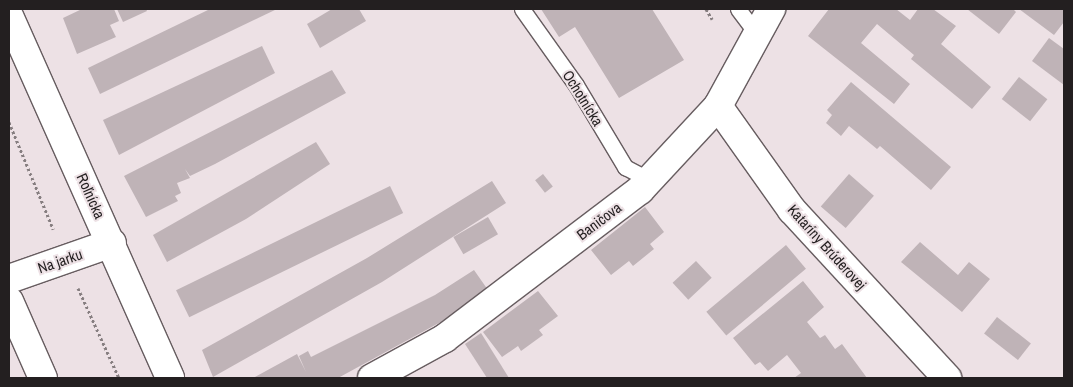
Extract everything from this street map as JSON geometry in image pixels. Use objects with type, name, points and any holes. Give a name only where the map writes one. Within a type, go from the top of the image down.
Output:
[{"type":"street","name":"Baničova","points":[[372,378],[445,338],[644,185],[718,106],[771,9]]},
{"type":"street","name":"Roľnícka","points":[[9,16],[112,243],[170,378]]},
{"type":"street","name":"Kataríny Brúderovej","points":[[718,106],[792,210],[947,378]]},
{"type":"street","name":"Na jarku","points":[[9,280],[65,258],[112,243]]},
{"type":"street","points":[[9,300],[43,378]]},
{"type":"lane","name":"Ochotnícka","points":[[522,9],[576,85],[625,167],[644,185]]},
{"type":"lane","points":[[738,9],[758,34]]},
{"type":"path","points":[[9,122],[65,258],[119,378]]},
{"type":"building","points":[[82,9],[114,9],[119,21],[110,25],[116,37],[77,54],[63,18]]},
{"type":"building","points":[[117,9],[146,9],[147,11],[123,22]]},
{"type":"building","points":[[210,9],[277,9],[100,94],[88,68]]},
{"type":"building","points":[[332,9],[359,9],[366,21],[320,48],[307,24]]},
{"type":"building","points":[[541,9],[652,9],[684,60],[619,98],[575,27],[559,37]]},
{"type":"building","points":[[829,9],[896,9],[910,20],[918,9],[933,9],[956,26],[941,44],[991,87],[972,109],[911,59],[914,55],[877,24],[861,43],[910,84],[894,104],[808,36]]},
{"type":"building","points":[[967,9],[1013,9],[1016,12],[999,34]]},
{"type":"building","points":[[1019,9],[1064,9],[1064,22],[1054,35]]},
{"type":"building","points":[[1049,38],[1064,49],[1064,85],[1032,61]]},
{"type":"building","points":[[262,46],[275,73],[119,155],[103,120]]},
{"type":"building","points":[[332,70],[346,93],[190,176],[185,169],[190,178],[177,183],[181,193],[175,196],[178,201],[146,217],[124,176]]},
{"type":"building","points":[[1019,77],[1047,99],[1030,121],[1002,99]]},
{"type":"building","points":[[851,82],[951,167],[931,190],[880,146],[877,149],[849,126],[841,136],[826,123],[832,115],[827,110]]},
{"type":"building","points":[[316,142],[330,164],[246,219],[167,262],[153,235]]},
{"type":"building","points":[[543,174],[553,187],[545,193],[535,180]]},
{"type":"building","points":[[849,174],[874,196],[846,228],[821,206]]},
{"type":"building","points":[[492,181],[506,203],[382,282],[213,377],[202,350],[367,258]]},
{"type":"building","points":[[390,186],[403,213],[189,317],[176,290]]},
{"type":"building","points":[[645,207],[664,232],[650,244],[654,249],[633,266],[629,261],[611,275],[591,250]]},
{"type":"building","points":[[488,217],[498,234],[463,254],[453,237]]},
{"type":"building","points":[[920,242],[958,275],[969,262],[990,279],[962,312],[901,262]]},
{"type":"building","points":[[786,245],[806,269],[726,336],[706,312]]},
{"type":"building","points":[[696,261],[712,278],[688,300],[673,283]]},
{"type":"building","points":[[474,270],[488,290],[448,318],[338,378],[253,378],[297,354],[306,372],[299,356],[308,351],[311,357],[435,295]]},
{"type":"building","points":[[803,281],[824,307],[807,322],[820,338],[825,335],[835,349],[842,344],[867,378],[794,378],[801,373],[787,355],[768,371],[760,362],[755,365],[733,338]]},
{"type":"building","points":[[538,291],[558,316],[539,330],[543,335],[521,351],[518,346],[502,357],[483,332]]},
{"type":"building","points":[[997,317],[1031,343],[1018,360],[984,334]]},
{"type":"building","points":[[481,333],[509,378],[487,378],[465,344]]}]
